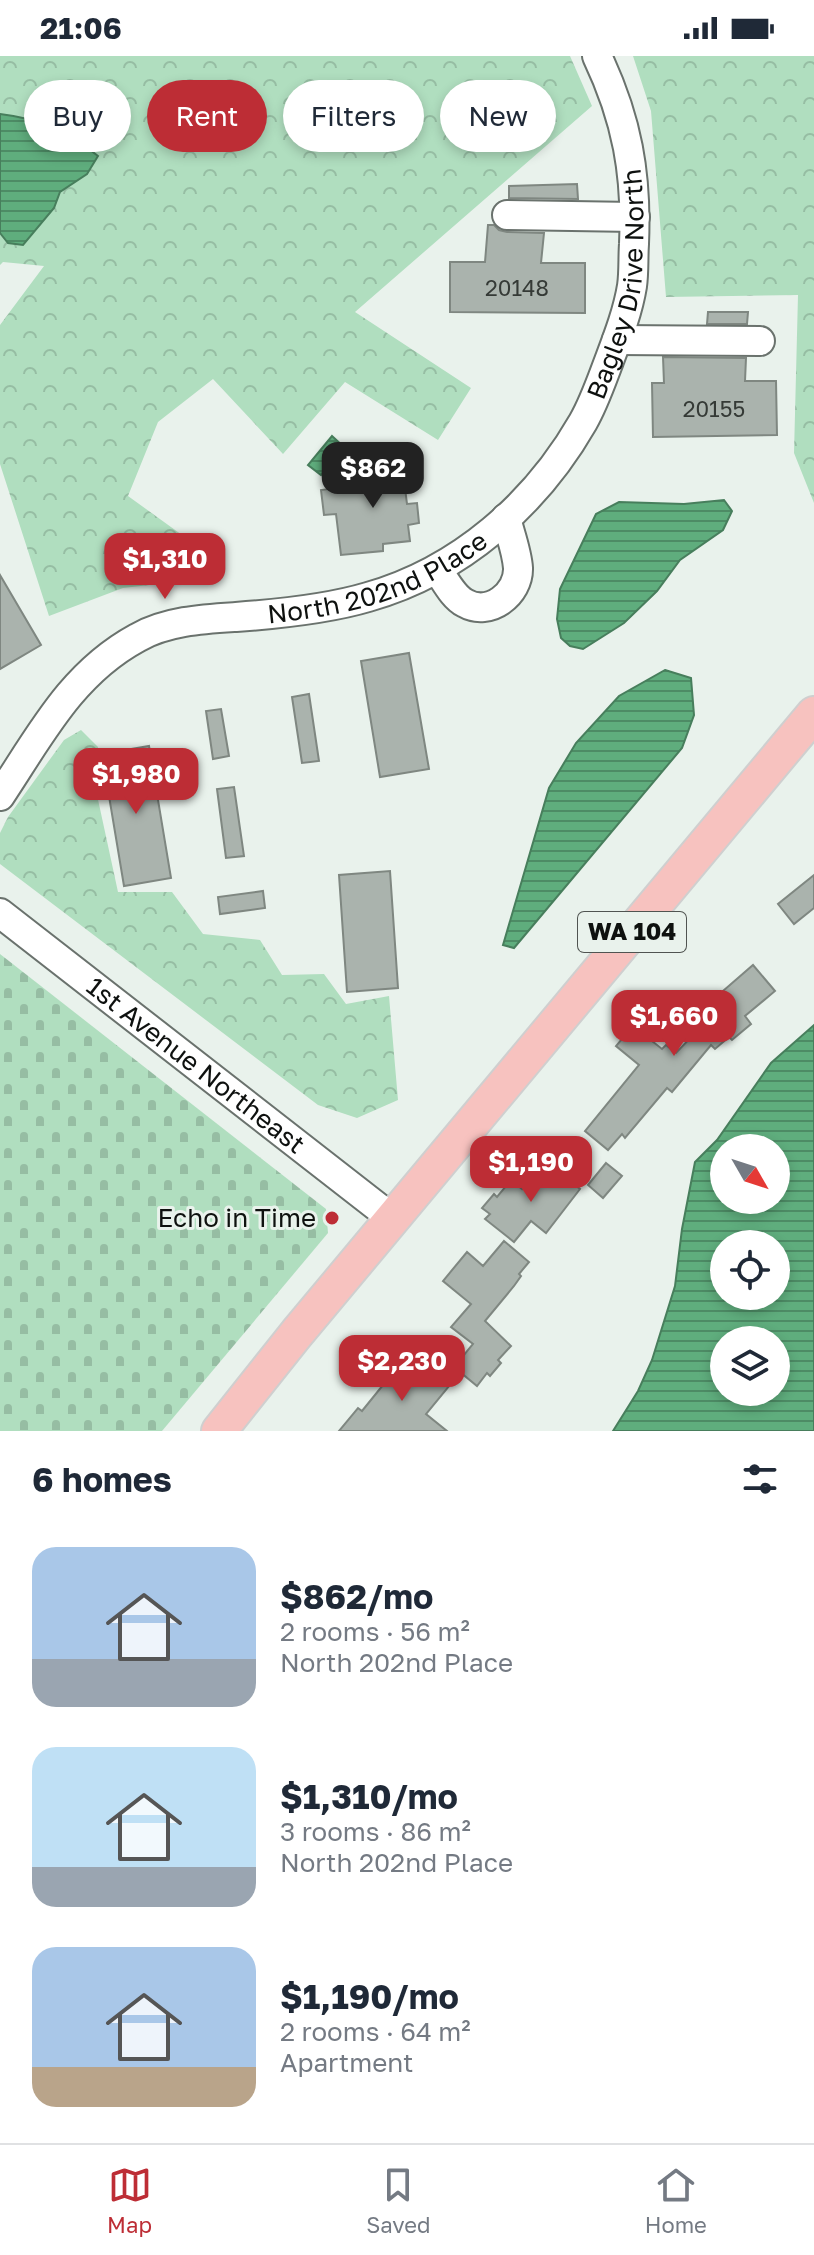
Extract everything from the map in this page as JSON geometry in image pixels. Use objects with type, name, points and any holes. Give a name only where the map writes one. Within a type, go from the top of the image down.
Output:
[{"type":"main road","name":"WA 104","points":[[219,1431],[297,1333],[814,714]]},
{"type":"street","name":"Bagley Drive North","points":[[558,460],[583,422],[596,394],[617,340],[632,286],[635,217],[632,171],[625,130],[612,88],[597,56]]},
{"type":"street","points":[[507,215],[635,217]]},
{"type":"street","points":[[617,340],[760,341]]},
{"type":"street","name":"North 202nd Place","points":[[4,782],[87,673],[112,652],[140,635],[181,623],[291,612],[368,597],[437,569],[469,550],[506,518],[558,460]]},
{"type":"street","points":[[437,569],[463,603],[481,607],[502,600],[514,586],[518,568],[506,518]]},
{"type":"street","name":"1st Avenue Northeast","points":[[0,913],[393,1219]]},
{"type":"green space","points":[[0,56],[570,56],[592,106],[556,137],[556,80],[440,80],[440,152],[539,152],[355,312],[471,388],[438,440],[345,382],[283,454],[213,379],[158,422],[128,496],[207,553],[203,579],[123,588],[49,616],[0,464],[0,325],[44,266],[3,262],[0,265]]},
{"type":"green space","points":[[633,56],[814,56],[814,503],[794,453],[798,295],[666,297],[651,111]]},
{"type":"green space","points":[[81,730],[98,747],[94,781],[118,892],[172,892],[203,934],[260,940],[282,975],[324,974],[346,1004],[389,996],[398,1100],[357,1118],[318,1105],[0,864],[0,833],[8,817],[64,740]]},
{"type":"green space","points":[[0,954],[326,1209],[328,1233],[162,1431],[0,1431]]},
{"type":"shaded area","points":[[0,114],[24,118],[24,152],[92,152],[98,156],[87,174],[60,192],[54,208],[23,245],[8,243],[0,233]]},
{"type":"shaded area","points":[[332,436],[344,447],[321,475],[308,465]]},
{"type":"shaded area","points":[[724,500],[732,511],[723,530],[680,560],[657,591],[624,623],[583,649],[570,646],[561,638],[557,619],[560,589],[596,514],[619,502],[684,504]]},
{"type":"shaded area","points":[[665,670],[691,678],[694,715],[682,748],[514,948],[503,945],[549,788],[576,743],[619,696]]},
{"type":"shaded area","points":[[814,1025],[814,1431],[613,1431],[638,1391],[652,1360],[675,1286],[695,1162],[710,1147],[710,1214],[790,1214],[790,1134],[721,1134],[771,1063]]},
{"type":"building","points":[[577,184],[578,199],[509,198],[509,186]]},
{"type":"building","points":[[488,225],[507,232],[544,233],[541,263],[585,263],[585,313],[450,312],[450,262],[485,262]]},
{"type":"building","points":[[708,312],[748,312],[747,324],[707,324]]},
{"type":"building","points":[[663,357],[746,358],[745,381],[776,381],[777,435],[653,437],[652,383],[664,383]]},
{"type":"building","points":[[401,457],[407,504],[417,503],[419,523],[408,525],[410,541],[383,544],[383,551],[341,555],[336,514],[324,515],[321,490],[375,483],[373,460]]},
{"type":"building","points":[[0,575],[41,645],[0,669]]},
{"type":"building","points":[[409,653],[429,769],[380,777],[361,661]]},
{"type":"building","points":[[309,694],[319,761],[302,763],[292,697]]},
{"type":"building","points":[[221,709],[229,756],[213,759],[206,711]]},
{"type":"building","points":[[149,746],[171,878],[124,886],[102,754]]},
{"type":"building","points":[[234,787],[244,856],[226,858],[217,789]]},
{"type":"building","points":[[390,871],[398,988],[347,992],[339,875]]},
{"type":"building","points":[[814,875],[814,908],[794,924],[778,904]]},
{"type":"building","points":[[263,891],[265,908],[220,914],[218,897]]},
{"type":"building","points":[[753,965],[775,991],[745,1016],[751,1024],[715,1049],[711,1045],[672,1092],[667,1088],[625,1138],[622,1134],[608,1150],[585,1131],[639,1065],[616,1046],[633,1026],[662,1049],[666,1045],[676,1053],[698,1030],[696,1028],[723,1005],[716,997]]},
{"type":"building","points":[[606,1163],[622,1176],[603,1198],[588,1185]]},
{"type":"building","points":[[549,1164],[580,1189],[546,1233],[531,1221],[514,1242],[485,1219],[490,1214],[482,1208],[494,1194],[497,1197],[511,1180],[522,1189],[527,1183],[531,1186]]},
{"type":"building","points":[[504,1241],[529,1262],[485,1321],[511,1346],[498,1360],[501,1363],[490,1376],[487,1373],[477,1386],[454,1367],[473,1344],[451,1327],[471,1304],[443,1281],[467,1252],[483,1266]]},
{"type":"building","points":[[414,1356],[450,1385],[426,1414],[447,1431],[339,1431],[358,1408],[362,1411],[396,1369],[401,1373]]},
{"type":"place","name":"Echo in Time","points":[[332,1218]]}]
